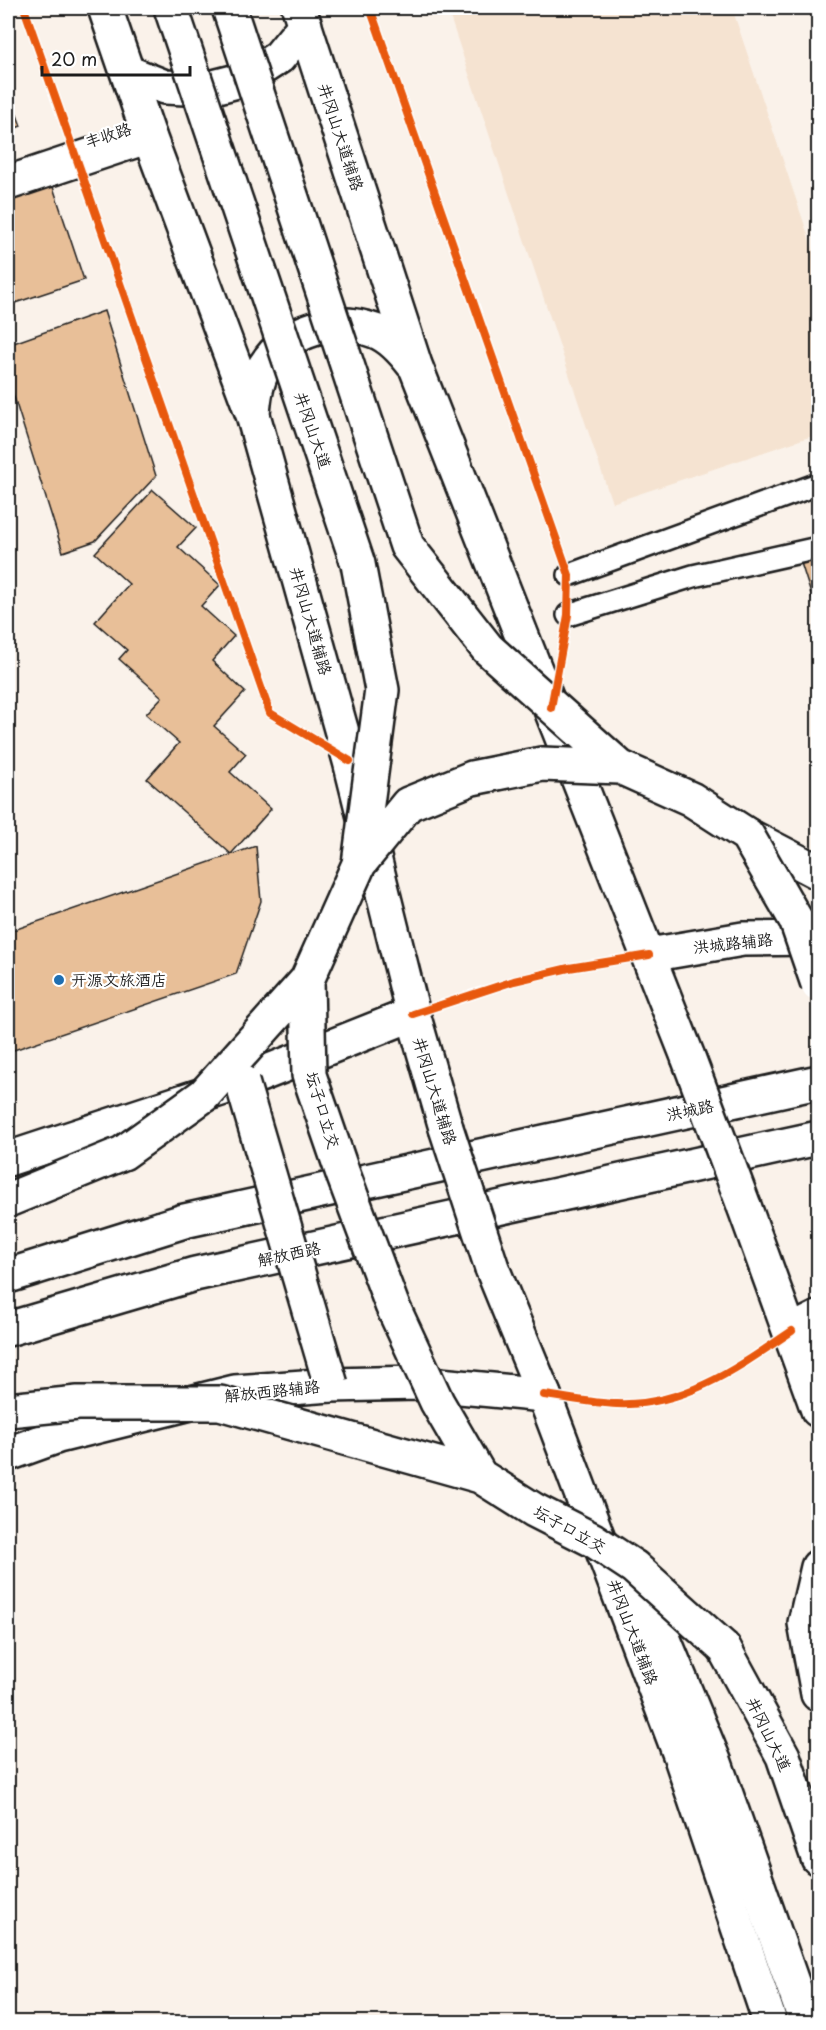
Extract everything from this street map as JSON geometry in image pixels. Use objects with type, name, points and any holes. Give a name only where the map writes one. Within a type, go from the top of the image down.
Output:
[{"type":"main road","name":"井冈山大道辅路","points":[[105,8],[149,136],[253,415],[350,761],[413,1014],[446,1128],[492,1268],[544,1395],[680,1755],[770,2022]]},
{"type":"main road","name":"井冈山大道","points":[[171,8],[358,564],[382,690],[359,864]]},
{"type":"main road","points":[[229,8],[407,546],[487,648],[620,767]]},
{"type":"main road","name":"井冈山大道辅路","points":[[302,16],[415,365],[649,955],[744,1206],[805,1324],[819,1410]]},
{"type":"main road","points":[[127,72],[165,87],[206,89],[245,79],[279,57],[302,16]]},
{"type":"main road","name":"丰收路","points":[[8,183],[149,136]]},
{"type":"main road","points":[[253,415],[255,390],[265,367],[281,347],[302,332],[327,325],[352,324],[377,331],[398,345],[415,365]]},
{"type":"main road","name":"坛子口立交","points":[[724,1648],[634,1567],[593,1540],[534,1510],[480,1476],[437,1402],[392,1305],[343,1174],[309,1075],[307,980],[359,864],[408,804],[472,778],[542,764],[620,767],[691,799],[747,835],[819,872]]},
{"type":"main road","name":"坛子口立交","points":[[747,835],[796,920],[819,984]]},
{"type":"main road","name":"洪城路辅路","points":[[649,955],[743,939],[819,938]]},
{"type":"main road","points":[[8,1200],[123,1153],[204,1095],[307,980]]},
{"type":"main road","points":[[8,1159],[242,1082],[413,1014]]},
{"type":"main road","points":[[242,1082],[331,1385]]},
{"type":"main road","name":"洪城路","points":[[8,1276],[184,1221],[819,1082]]},
{"type":"main road","name":"解放西路","points":[[8,1329],[195,1274],[819,1138]]},
{"type":"main road","name":"解放西路辅路","points":[[8,1454],[58,1436],[235,1392],[331,1385],[418,1383],[544,1395]]},
{"type":"main road","points":[[8,1410],[78,1403],[220,1403],[480,1476]]},
{"type":"main road","points":[[634,1567],[715,1763],[806,2022]]},
{"type":"main road","points":[[819,1568],[805,1623],[819,1694]]},
{"type":"main road","name":"井冈山大道","points":[[724,1648],[783,1756],[819,1858]]},
{"type":"lane","points":[[569,575],[819,484]]},
{"type":"lane","points":[[568,615],[693,576],[819,548]]},
{"type":"shaded area","points":[[447,8],[732,8],[818,265],[818,434],[612,503]]},
{"type":"building","points":[[8,90],[21,126],[8,131]]},
{"type":"building","points":[[52,184],[84,280],[12,304],[8,290],[8,199]]},
{"type":"building","points":[[104,311],[156,476],[95,541],[63,552],[8,378],[8,345]]},
{"type":"building","points":[[153,490],[196,528],[178,547],[220,585],[201,606],[234,636],[212,661],[245,692],[214,726],[246,754],[230,772],[271,809],[231,854],[147,779],[179,743],[146,714],[162,697],[119,659],[127,650],[95,622],[129,584],[95,553]]},
{"type":"building","points":[[818,558],[818,616],[801,563]]},
{"type":"building","points":[[256,846],[261,901],[236,974],[8,1052],[8,932]]},
{"type":"cycle path","points":[[24,8],[270,713],[350,761]]},
{"type":"cycle path","points":[[370,8],[569,575],[568,615],[551,708]]},
{"type":"cycle path","points":[[413,1014],[514,981],[569,968],[649,955]]},
{"type":"cycle path","points":[[544,1395],[617,1404],[665,1399],[688,1392],[731,1371],[792,1331]]},
{"type":"place","name":"开源文旅酒店","points":[[59,980]]}]
